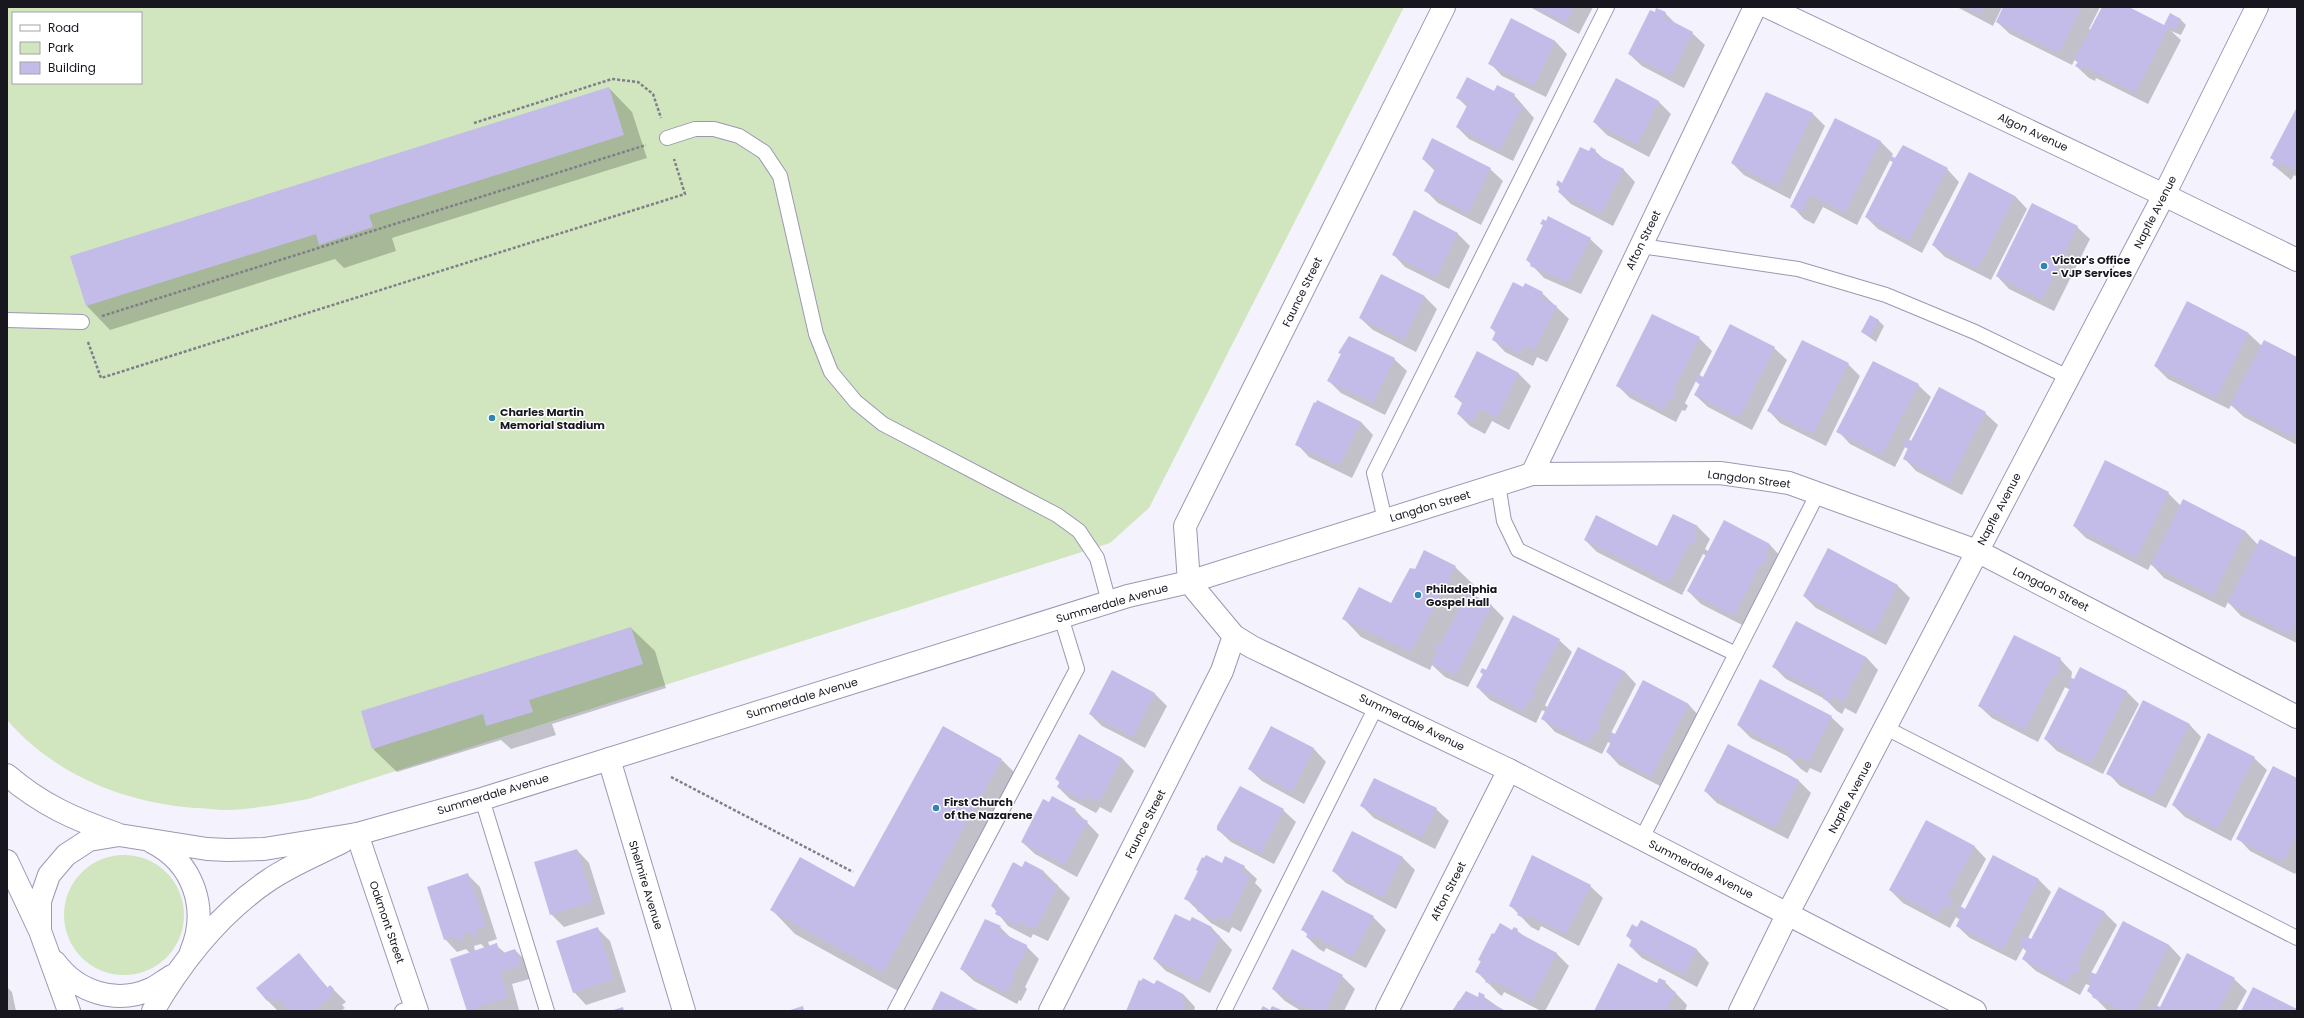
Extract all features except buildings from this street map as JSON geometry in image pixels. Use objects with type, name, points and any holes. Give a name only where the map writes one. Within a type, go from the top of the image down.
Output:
[{"type":"street","name":"Faunce Street","points":[[1189,582],[1185,526],[1444,7]]},
{"type":"street","name":"Afton Street","points":[[1532,474],[1755,7]]},
{"type":"street","name":"Algon Avenue","points":[[1768,7],[2164,195],[2297,260]]},
{"type":"street","name":"Napfle Avenue","points":[[1740,1011],[1788,913],[2164,195],[2257,7]]},
{"type":"street","name":"Langdon Street","points":[[1189,582],[1532,474],[1720,474],[1789,483],[1977,551],[2297,717]]},
{"type":"street","name":"Summerdale Avenue","points":[[40,931],[40,901],[45,886],[57,864],[66,854],[85,843],[105,836],[124,835],[207,849],[228,850],[264,848],[357,834],[482,799],[1109,602],[1189,582],[1234,636],[1252,647],[1377,705],[1509,770],[1975,1011]]},
{"type":"street","name":"Faunce Street","points":[[1050,1011],[1222,671],[1234,636]]},
{"type":"street","name":"Shelmire Avenue","points":[[609,759],[684,1011]]},
{"type":"street","name":"Afton Street","points":[[1387,1011],[1509,770]]},
{"type":"street","points":[[7,775],[47,805],[83,822],[149,841],[166,850],[181,864],[196,892],[199,912],[198,930],[183,963],[153,1011]]},
{"type":"street","name":"Summerdale Avenue","points":[[48,952],[63,973],[83,987],[108,995],[120,996],[152,989],[183,963],[226,916],[270,880],[357,834]]},
{"type":"street","name":"Oakmont Street","points":[[357,834],[412,1009]]},
{"type":"street","points":[[7,862],[40,931],[69,1011]]},
{"type":"lane","points":[[1385,520],[1374,473],[1607,7]]},
{"type":"lane","points":[[667,138],[695,129],[714,129],[739,136],[764,152],[780,176],[816,334],[831,372],[856,402],[883,424],[1057,515],[1079,531],[1097,558],[1109,602]]},
{"type":"lane","points":[[1641,246],[1798,270],[1886,295],[1975,332],[2068,377]]},
{"type":"lane","points":[[7,320],[82,322]]},
{"type":"lane","points":[[1498,484],[1504,521],[1518,550],[1736,654]]},
{"type":"lane","points":[[1642,838],[1818,493]]},
{"type":"lane","points":[[894,1011],[1077,669],[1061,617]]},
{"type":"lane","points":[[1224,1011],[1377,705]]},
{"type":"lane","points":[[1886,728],[2297,938]]},
{"type":"lane","points":[[482,799],[547,1011]]},
{"type":"path","points":[[474,123],[612,79],[625,79],[638,82],[653,94],[667,138],[684,194],[101,378],[82,322],[667,138]]},
{"type":"path","points":[[671,777],[853,872]]},
{"type":"green space","name":"Charles Martin Memorial Stadium","points":[[7,7],[1404,7],[1149,508],[1110,543],[308,799],[248,809],[227,810],[168,805],[116,792],[92,782],[46,756],[7,720]]},
{"type":"green space","points":[[124,855],[147,859],[167,872],[180,892],[184,915],[180,938],[167,958],[147,971],[124,975],[101,971],[81,958],[68,938],[64,915],[68,892],[81,872],[101,859]]},
{"type":"place","name":"Victor's Office - VJP Services","points":[[2044,266]]},
{"type":"place","name":"Charles Martin Memorial Stadium","points":[[492,418]]},
{"type":"place","name":"Philadelphia Gospel Hall","points":[[1418,595]]},
{"type":"place","name":"First Church of the Nazarene","points":[[936,808]]}]
